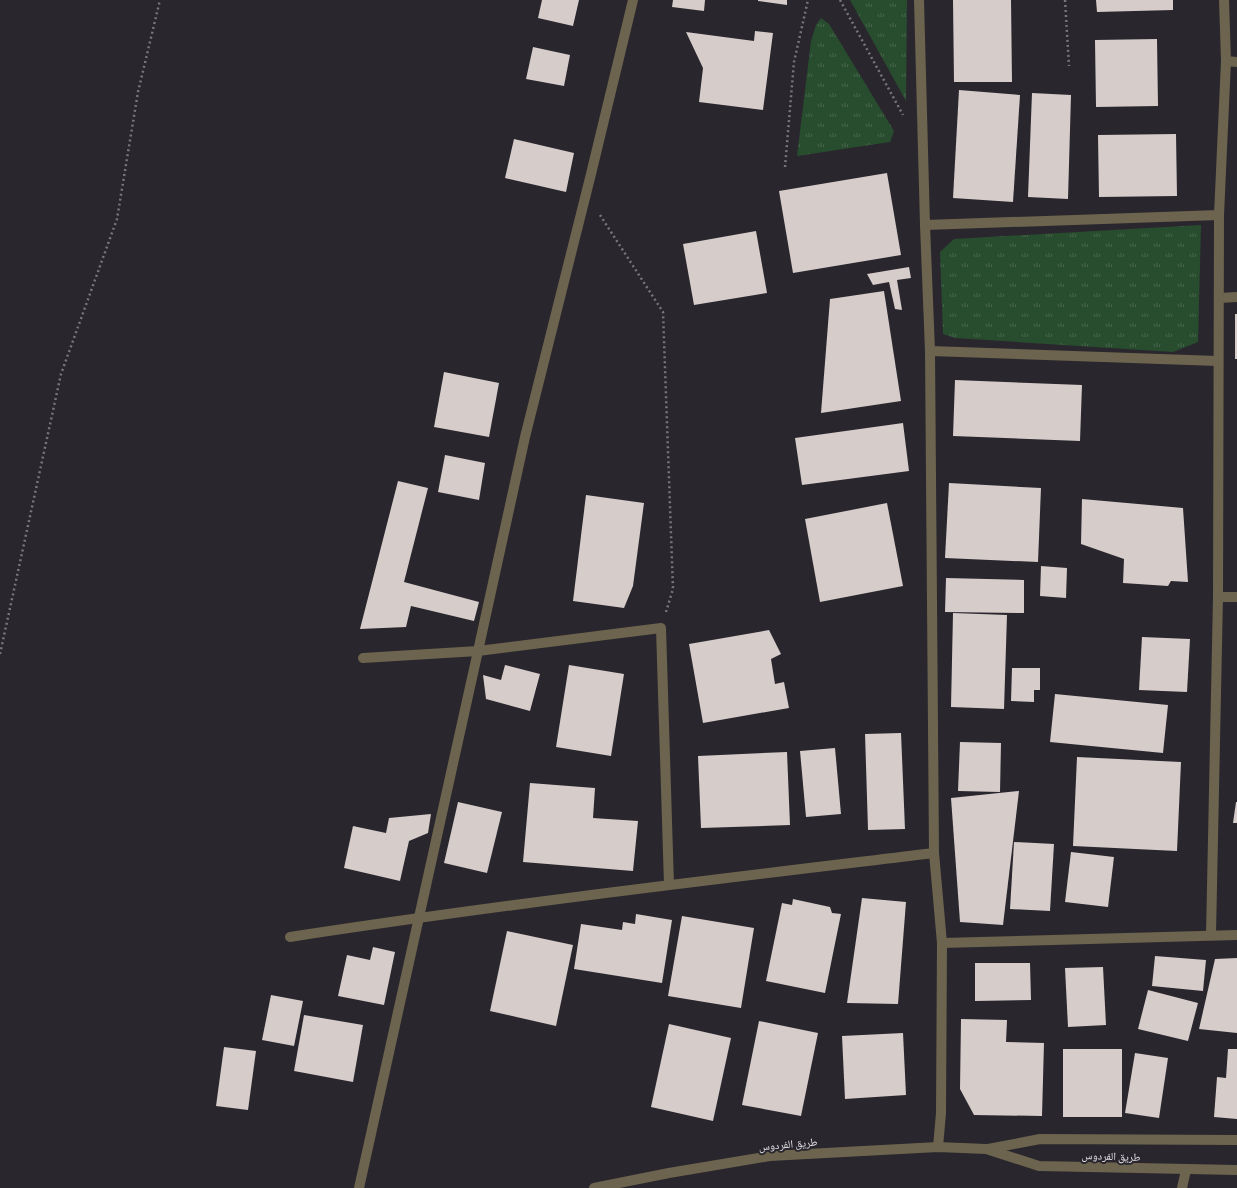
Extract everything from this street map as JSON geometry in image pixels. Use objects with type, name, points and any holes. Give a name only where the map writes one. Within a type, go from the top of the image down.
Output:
[{"type":"street","points":[[359,1188],[525,437],[633,0]]},
{"type":"street","points":[[919,0],[930,351],[934,853],[942,943],[941,1113],[938,1147]]},
{"type":"street","points":[[1211,935],[1218,597],[1219,215],[1226,62],[1224,0]]},
{"type":"street","points":[[1226,62],[1237,62]]},
{"type":"street","points":[[925,226],[1219,215]]},
{"type":"street","points":[[1219,298],[1237,297]]},
{"type":"street","points":[[930,351],[1218,361]]},
{"type":"street","points":[[1218,597],[1237,597]]},
{"type":"street","points":[[363,658],[478,651],[661,628],[669,885]]},
{"type":"street","points":[[290,937],[419,917],[934,853]]},
{"type":"street","points":[[942,943],[1237,935]]},
{"type":"street","name":"طريق الفردوس","points":[[986,1150],[1040,1139],[1237,1140]]},
{"type":"street","name":"طريق الفردوس","points":[[594,1188],[770,1156],[938,1147],[986,1150],[1039,1166],[1237,1170]]},
{"type":"street","points":[[1182,1188],[1186,1170]]},
{"type":"path","points":[[0,654],[60,374],[117,219],[138,92],[160,0]]},
{"type":"path","points":[[785,167],[794,62],[808,0]]},
{"type":"path","points":[[840,0],[904,116]]},
{"type":"path","points":[[1065,0],[1069,66]]},
{"type":"path","points":[[598,210],[600,217],[663,312],[673,588],[661,628]]},
{"type":"green space","points":[[850,0],[907,0],[906,101]]},
{"type":"green space","points":[[821,18],[829,24],[894,131],[890,142],[797,156],[811,41],[816,25]]},
{"type":"green space","points":[[1201,225],[1198,342],[1173,352],[955,338],[943,334],[940,252],[954,239]]},
{"type":"building","points":[[542,0],[579,0],[573,26],[538,18]]},
{"type":"building","points":[[673,0],[705,0],[704,11],[672,7]]},
{"type":"building","points":[[787,0],[787,5],[758,1]]},
{"type":"building","points":[[953,0],[1011,0],[1012,82],[954,82]]},
{"type":"building","points":[[1096,0],[1173,0],[1173,10],[1097,12]]},
{"type":"building","points":[[755,31],[773,33],[763,110],[699,102],[703,68],[686,32],[754,41]]},
{"type":"building","points":[[1157,39],[1158,106],[1096,107],[1095,40]]},
{"type":"building","points":[[533,47],[570,55],[564,86],[526,79]]},
{"type":"building","points":[[959,90],[1020,95],[1013,202],[953,198]]},
{"type":"building","points":[[1032,93],[1071,95],[1068,199],[1028,197]]},
{"type":"building","points":[[1176,134],[1177,196],[1099,197],[1098,135]]},
{"type":"building","points":[[514,139],[574,153],[566,192],[505,178]]},
{"type":"building","points":[[887,173],[901,255],[793,273],[779,191]]},
{"type":"building","points":[[756,231],[767,293],[694,305],[683,244]]},
{"type":"building","points":[[909,267],[911,278],[897,280],[902,310],[895,309],[889,282],[873,285],[867,274]]},
{"type":"building","points":[[884,291],[901,401],[821,413],[830,299]]},
{"type":"building","points":[[1235,314],[1237,314],[1237,359],[1235,359]]},
{"type":"building","points":[[444,372],[499,383],[489,437],[434,427]]},
{"type":"building","points":[[955,380],[1082,385],[1080,441],[953,436]]},
{"type":"building","points":[[903,423],[909,471],[802,485],[795,438]]},
{"type":"building","points":[[445,455],[485,463],[479,500],[438,492]]},
{"type":"building","points":[[398,481],[428,488],[404,582],[479,602],[474,621],[411,606],[406,627],[360,629]]},
{"type":"building","points":[[949,483],[1041,488],[1038,562],[945,558]]},
{"type":"building","points":[[586,495],[644,503],[633,586],[624,608],[573,601]]},
{"type":"building","points":[[1082,499],[1183,508],[1188,582],[1171,581],[1168,586],[1123,583],[1124,559],[1081,544]]},
{"type":"building","points":[[887,503],[903,586],[820,602],[805,519]]},
{"type":"building","points":[[1041,566],[1067,568],[1066,598],[1040,596]]},
{"type":"building","points":[[946,578],[1024,580],[1024,613],[945,612]]},
{"type":"building","points":[[953,613],[1007,615],[1004,709],[951,707]]},
{"type":"building","points":[[769,630],[781,654],[771,659],[775,684],[784,682],[789,708],[703,723],[689,644]]},
{"type":"building","points":[[1142,637],[1190,639],[1187,692],[1139,690]]},
{"type":"building","points":[[505,665],[540,674],[530,711],[486,699],[483,675],[501,680]]},
{"type":"building","points":[[569,665],[624,674],[611,756],[556,747]]},
{"type":"building","points":[[1012,668],[1040,668],[1040,690],[1034,690],[1034,702],[1011,701]]},
{"type":"building","points":[[1055,694],[1168,705],[1163,753],[1050,742]]},
{"type":"building","points":[[901,733],[905,829],[868,830],[865,734]]},
{"type":"building","points":[[960,742],[1001,743],[1000,792],[958,791]]},
{"type":"building","points":[[835,748],[841,814],[806,817],[800,751]]},
{"type":"building","points":[[787,752],[790,825],[701,828],[698,756]]},
{"type":"building","points":[[1077,757],[1181,762],[1177,851],[1073,846]]},
{"type":"building","points":[[530,783],[595,788],[593,818],[638,821],[633,871],[523,862]]},
{"type":"building","points":[[1019,791],[1003,925],[960,922],[951,798]]},
{"type":"building","points":[[458,802],[502,812],[487,873],[444,863]]},
{"type":"building","points":[[1236,802],[1237,823],[1233,823]]},
{"type":"building","points":[[431,814],[428,833],[409,841],[400,881],[344,868],[353,826],[386,833],[389,818]]},
{"type":"building","points":[[1014,842],[1054,844],[1050,911],[1010,909]]},
{"type":"building","points":[[1071,852],[1114,857],[1108,907],[1065,902]]},
{"type":"building","points":[[862,898],[906,902],[898,1004],[847,1003]]},
{"type":"building","points":[[793,899],[830,907],[832,913],[841,914],[825,993],[766,981],[782,903],[792,905]]},
{"type":"building","points":[[636,914],[672,920],[662,983],[574,969],[581,924],[622,930],[623,922],[635,924]]},
{"type":"building","points":[[682,916],[754,928],[741,1008],[668,996]]},
{"type":"building","points":[[507,931],[573,945],[556,1026],[490,1011]]},
{"type":"building","points":[[373,947],[395,952],[384,1005],[338,996],[347,955],[370,960]]},
{"type":"building","points":[[1155,956],[1206,960],[1203,991],[1152,986]]},
{"type":"building","points":[[1237,958],[1237,1033],[1199,1029],[1215,959]]},
{"type":"building","points":[[975,963],[1030,963],[1031,1000],[975,1001]]},
{"type":"building","points":[[1103,967],[1106,1025],[1068,1027],[1065,968]]},
{"type":"building","points":[[1148,990],[1198,1003],[1188,1041],[1138,1029]]},
{"type":"building","points":[[271,995],[303,1001],[294,1046],[262,1040]]},
{"type":"building","points":[[304,1015],[363,1025],[353,1082],[294,1071]]},
{"type":"building","points":[[961,1019],[1007,1020],[1006,1042],[1044,1043],[1042,1116],[974,1115],[960,1089]]},
{"type":"building","points":[[759,1021],[818,1033],[801,1116],[742,1105]]},
{"type":"building","points":[[669,1024],[731,1038],[713,1121],[651,1107]]},
{"type":"building","points":[[903,1033],[906,1095],[845,1099],[842,1036]]},
{"type":"building","points":[[224,1047],[256,1051],[248,1110],[216,1106]]},
{"type":"building","points":[[1063,1049],[1122,1049],[1122,1117],[1063,1117]]},
{"type":"building","points":[[1228,1049],[1237,1049],[1237,1119],[1214,1117],[1217,1077],[1226,1078]]},
{"type":"building","points":[[1135,1053],[1168,1058],[1159,1118],[1125,1113]]}]
